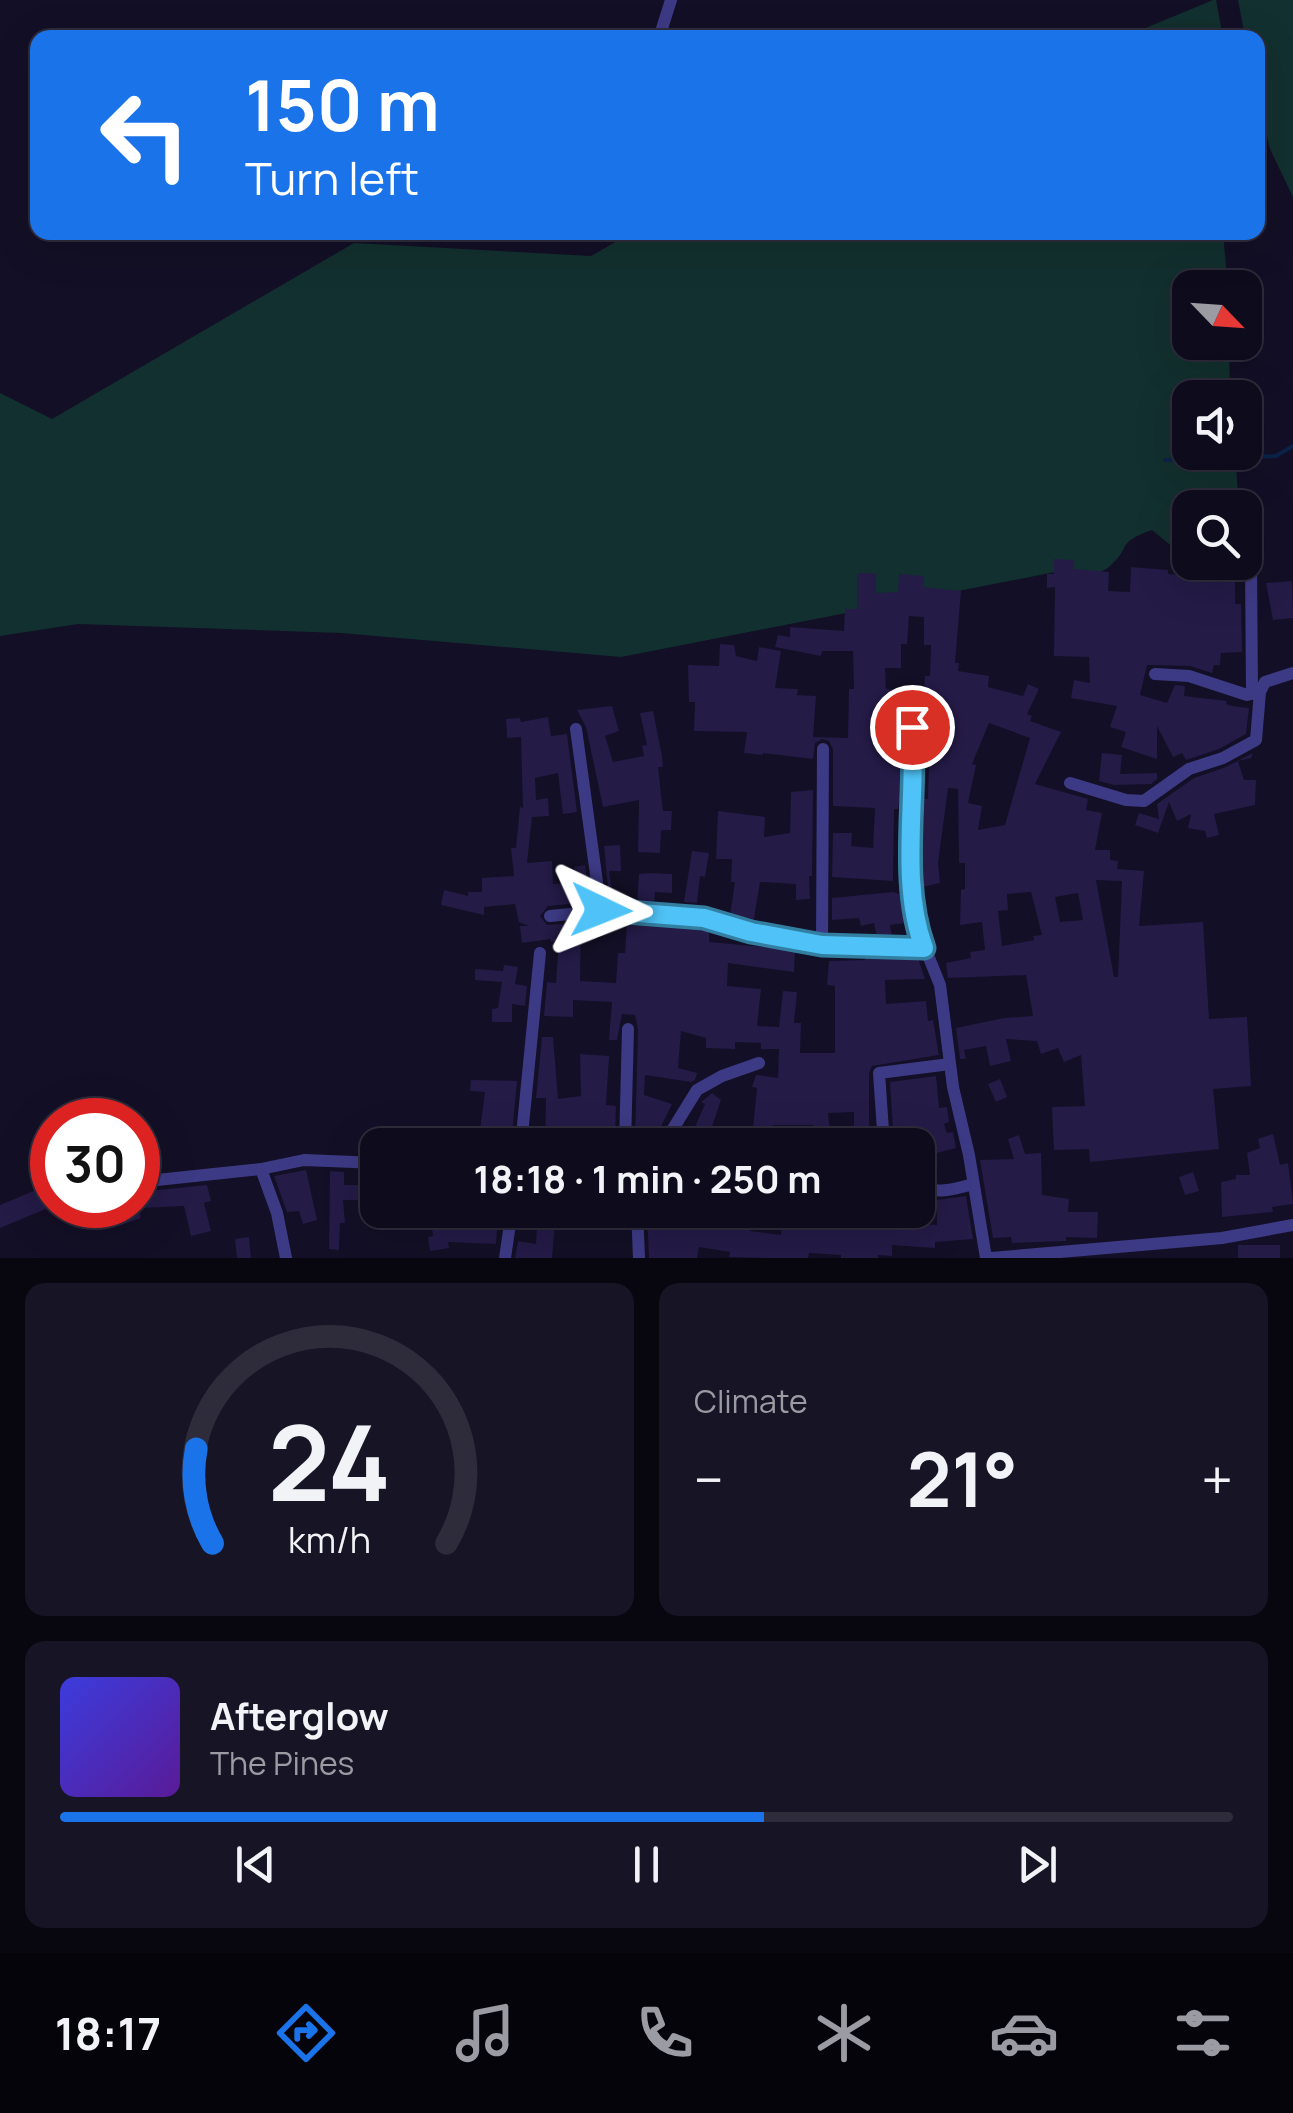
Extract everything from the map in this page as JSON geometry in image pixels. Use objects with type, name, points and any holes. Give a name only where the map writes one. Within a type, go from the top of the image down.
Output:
[{"type":"street","points":[[662,30],[671,0]]},
{"type":"street","points":[[1070,783],[1126,800],[1144,800],[1189,769],[1223,758],[1256,740],[1252,580]]},
{"type":"street","points":[[1256,693],[1265,682],[1293,673]]},
{"type":"street","points":[[1155,674],[1188,676],[1256,693]]},
{"type":"street","points":[[912,727],[912,901],[924,948],[940,985],[950,1064],[988,1258],[1222,1238],[1293,1225]]},
{"type":"street","points":[[576,729],[601,910]]},
{"type":"street","points":[[822,945],[823,749]]},
{"type":"street","points":[[550,916],[601,910],[704,918],[751,932],[822,945],[924,948]]},
{"type":"street","points":[[524,1128],[540,953]]},
{"type":"street","points":[[626,1128],[628,1029]]},
{"type":"street","points":[[674,1128],[697,1090],[759,1063]]},
{"type":"street","points":[[883,1128],[878,1073],[950,1064]]},
{"type":"street","points":[[160,1180],[261,1169],[304,1160],[360,1162]]},
{"type":"street","points":[[261,1169],[277,1213],[286,1258]]},
{"type":"street","points":[[935,1190],[973,1184]]},
{"type":"street","points":[[505,1258],[509,1228]]},
{"type":"street","points":[[638,1228],[639,1258]]},
{"type":"green space","points":[[1213,0],[1216,0],[1222,30],[1141,30]]},
{"type":"green space","points":[[1238,0],[1293,0],[1293,197],[1270,149],[1265,129],[1265,30],[1244,30]]},
{"type":"green space","points":[[619,240],[1224,240],[1226,270],[1172,270],[1172,360],[1229,360],[1230,380],[1172,380],[1172,470],[1236,470],[1238,490],[1172,490],[1172,543],[1152,530],[1140,534],[1128,542],[1117,560],[1098,573],[1055,572],[621,657],[341,633],[78,624],[0,636],[0,393],[52,419],[354,243],[591,256]]},
{"type":"building","points":[[1054,559],[1074,560],[1074,569],[1109,572],[1108,591],[1130,592],[1131,567],[1168,570],[1172,580],[1235,580],[1235,604],[1241,604],[1242,652],[1221,653],[1220,665],[1214,665],[1212,673],[1190,666],[1147,665],[1140,695],[1167,703],[1175,685],[1185,686],[1184,696],[1249,708],[1246,734],[1219,749],[1186,760],[1182,753],[1173,757],[1157,726],[1157,759],[1121,747],[1126,732],[1110,727],[1117,706],[1071,698],[1074,680],[1090,683],[1089,657],[1054,656],[1055,587],[1047,588],[1047,574],[1054,574]]},
{"type":"building","points":[[857,573],[876,573],[876,593],[898,592],[899,574],[924,576],[923,587],[961,591],[955,663],[959,663],[958,671],[989,676],[988,687],[1023,696],[1028,684],[1039,689],[1027,714],[1032,716],[1030,721],[1061,732],[1035,784],[1088,799],[1086,810],[1102,813],[1095,850],[1110,850],[1110,860],[1118,861],[1117,869],[1144,871],[1139,926],[1203,922],[1209,1019],[1247,1017],[1251,1086],[1213,1089],[1219,1149],[1090,1162],[1089,1149],[1054,1150],[1052,1107],[1085,1106],[1081,1055],[1064,1062],[1058,1048],[1041,1054],[1037,1041],[1006,1039],[1011,1061],[990,1066],[986,1046],[964,1050],[966,1059],[960,1059],[956,1028],[1033,1016],[1026,975],[948,978],[946,963],[971,958],[970,952],[985,950],[982,922],[960,925],[965,863],[959,863],[958,789],[948,788],[938,863],[940,883],[922,887],[929,763],[924,758],[924,690],[925,676],[930,676],[931,645],[924,645],[924,617],[909,616],[907,644],[901,644],[901,668],[885,668],[886,689],[901,690],[899,724],[904,758],[898,809],[894,809],[893,881],[832,877],[833,833],[852,833],[851,846],[873,848],[875,808],[833,806],[833,749],[829,741],[815,743],[813,759],[744,753],[747,732],[694,731],[695,702],[689,702],[688,665],[719,666],[720,644],[734,645],[736,656],[757,661],[759,647],[781,651],[775,688],[798,689],[797,695],[816,696],[813,737],[848,738],[849,689],[854,689],[853,651],[822,651],[821,656],[775,647],[778,635],[790,637],[790,627],[844,631],[845,609],[857,609]],"holes":[[[989,723],[1030,738],[1005,825],[978,830],[982,806],[968,803],[976,765],[972,764]],[[1096,880],[1122,881],[1118,977],[1114,977]],[[1031,892],[1042,935],[1002,946],[998,911],[1008,910],[1007,894]],[[1078,893],[1083,920],[1060,922],[1055,897]]]},
{"type":"building","points":[[1292,581],[1293,618],[1273,620],[1266,583]]},
{"type":"building","points":[[612,706],[619,731],[605,736],[613,762],[644,756],[642,746],[647,745],[640,713],[653,711],[662,756],[663,767],[658,767],[663,811],[672,811],[671,830],[661,830],[660,853],[638,852],[639,800],[603,807],[586,727],[577,710]]},
{"type":"building","points":[[548,717],[551,736],[567,734],[577,812],[563,814],[558,773],[535,778],[536,800],[548,798],[549,816],[532,817],[527,863],[552,861],[553,884],[577,883],[574,867],[585,865],[590,902],[548,906],[540,916],[547,925],[581,923],[580,981],[616,983],[618,953],[625,953],[627,923],[709,930],[709,942],[795,950],[794,972],[728,963],[727,986],[761,989],[757,1026],[779,1027],[783,991],[797,992],[794,1023],[801,1023],[800,1053],[835,1053],[835,986],[827,985],[829,961],[865,960],[864,956],[918,958],[925,979],[885,980],[886,1004],[926,1001],[939,1055],[872,1066],[869,1126],[854,1127],[854,1112],[828,1113],[830,1128],[753,1128],[757,1088],[752,1087],[756,1075],[778,1078],[779,1049],[761,1049],[761,1043],[735,1042],[735,1049],[706,1048],[706,1038],[681,1031],[678,1068],[697,1073],[695,1080],[645,1075],[644,1095],[672,1104],[660,1128],[635,1128],[635,1015],[622,1014],[617,1040],[609,1040],[612,1002],[573,1000],[573,1017],[544,1016],[547,982],[556,983],[559,941],[522,943],[520,926],[529,926],[519,922],[515,904],[484,907],[484,915],[441,905],[444,890],[468,896],[468,892],[482,892],[482,878],[514,876],[511,848],[516,848],[520,807],[523,808],[521,737],[507,738],[506,719],[520,718],[521,722]]},
{"type":"building","points":[[1102,753],[1122,755],[1120,774],[1157,773],[1157,779],[1151,784],[1114,785],[1099,781]]},
{"type":"building","points":[[1253,753],[1251,758],[1238,761],[1244,780],[1256,780],[1255,805],[1214,814],[1219,835],[1207,838],[1205,831],[1188,828],[1191,814],[1177,821],[1169,802],[1158,833],[1135,825],[1139,813],[1159,819],[1157,804],[1194,778]]},
{"type":"building","points":[[813,790],[810,899],[796,900],[796,884],[760,882],[754,919],[730,915],[735,882],[731,882],[732,859],[716,859],[718,811],[765,817],[764,837],[790,833],[791,792]]},
{"type":"building","points":[[620,845],[621,871],[609,871],[613,897],[609,898],[604,846]]},
{"type":"building","points":[[692,851],[709,853],[705,877],[700,876],[697,903],[684,902]]},
{"type":"building","points":[[639,874],[672,874],[672,893],[655,892],[654,905],[637,903]]},
{"type":"building","points":[[893,892],[902,895],[905,923],[890,925],[892,937],[877,937],[874,923],[861,926],[859,918],[832,920],[832,898]]},
{"type":"building","points":[[504,965],[518,967],[515,984],[527,986],[525,1006],[512,1004],[512,1022],[492,1022],[492,1009],[498,1008],[502,982],[475,980],[475,969],[503,971]]},
{"type":"building","points":[[542,1037],[553,1037],[558,1099],[581,1096],[580,1054],[609,1056],[606,1105],[616,1106],[615,1128],[545,1128],[546,1098],[536,1098]]},
{"type":"building","points":[[936,1076],[939,1108],[947,1107],[949,1122],[944,1124],[947,1133],[953,1132],[956,1148],[935,1154],[935,1128],[893,1128],[890,1082]]},
{"type":"building","points":[[1000,1079],[1007,1097],[996,1102],[988,1084]]},
{"type":"building","points":[[471,1080],[517,1081],[513,1128],[480,1128],[485,1092],[470,1091]]},
{"type":"building","points":[[712,1093],[721,1100],[711,1128],[694,1128],[705,1104],[701,1102]]},
{"type":"building","points":[[1273,1134],[1280,1165],[1288,1163],[1293,1204],[1272,1207],[1273,1212],[1222,1217],[1221,1182],[1236,1179],[1236,1175],[1250,1175],[1247,1153],[1260,1148],[1258,1139]]},
{"type":"building","points":[[1019,1135],[1025,1154],[1041,1153],[1042,1195],[1069,1199],[1068,1212],[1098,1212],[1097,1238],[1012,1243],[1011,1237],[993,1238],[980,1160],[1014,1159],[1008,1139]]},
{"type":"building","points":[[306,1170],[317,1220],[303,1224],[299,1211],[287,1212],[274,1176]]},
{"type":"building","points":[[330,1171],[344,1172],[344,1185],[360,1185],[360,1200],[343,1200],[345,1223],[340,1223],[339,1250],[329,1249]]},
{"type":"building","points":[[1193,1172],[1199,1191],[1185,1195],[1179,1177]]},
{"type":"building","points":[[207,1185],[211,1201],[204,1203],[211,1231],[191,1236],[184,1206],[160,1207],[160,1190]]},
{"type":"building","points":[[30,1192],[30,1215],[0,1228],[0,1205]]},
{"type":"building","points":[[966,1196],[973,1239],[935,1242],[935,1248],[892,1245],[892,1256],[878,1258],[809,1253],[808,1258],[729,1257],[730,1252],[699,1247],[697,1258],[649,1258],[648,1228],[750,1228],[781,1235],[782,1228],[935,1228],[937,1200]]},
{"type":"building","points":[[432,1228],[497,1228],[496,1244],[448,1242],[449,1248],[430,1251],[428,1237],[433,1236]]},
{"type":"building","points":[[537,1228],[554,1228],[552,1258],[515,1258],[518,1241],[536,1244]]},
{"type":"building","points":[[249,1237],[251,1258],[237,1258],[235,1239]]},
{"type":"building","points":[[1238,1245],[1280,1245],[1280,1258],[1238,1258]]},
{"type":"waterway","points":[[1165,460],[1276,456],[1293,446]]},
{"type":"route","points":[[601,910],[704,918],[751,932],[822,945],[924,948],[912,901],[912,727]]}]
